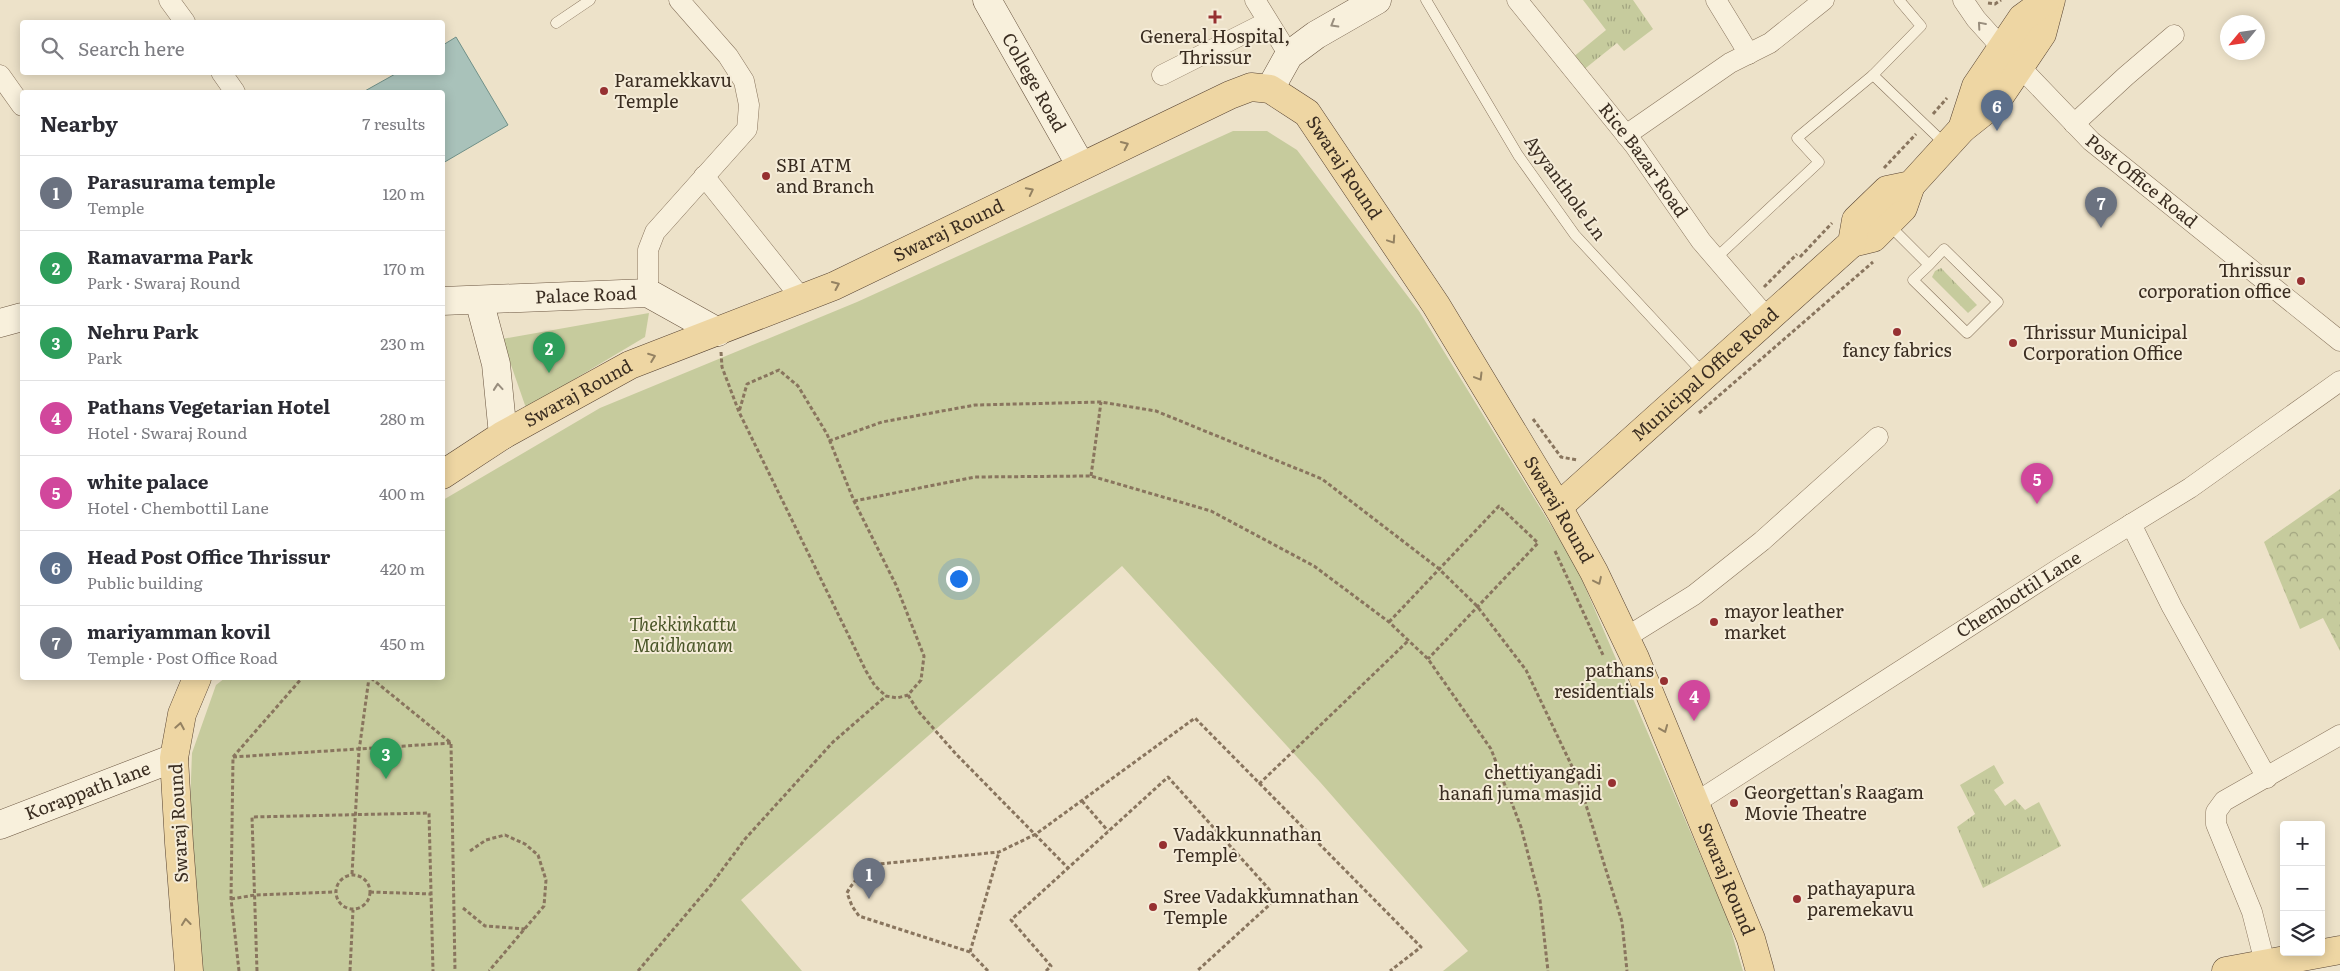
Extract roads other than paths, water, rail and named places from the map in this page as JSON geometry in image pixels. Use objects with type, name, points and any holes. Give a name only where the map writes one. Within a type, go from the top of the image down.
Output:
[{"type":"main road","name":"College Road","points":[[987,0],[1081,166]]},
{"type":"main road","points":[[1270,89],[1288,55],[1316,35],[1377,0]]},
{"type":"main road","points":[[2011,58],[2022,18],[2047,0]]},
{"type":"main road","name":"Municipal Office Road","points":[[1558,507],[1852,243],[1874,238],[1903,208],[1911,185],[1954,137],[1976,86],[2042,34],[2051,0]]},
{"type":"main road","name":"Swaraj Round","points":[[445,473],[503,435],[630,365],[834,286],[1230,95],[1251,87],[1270,89],[1307,113],[1436,305],[1558,507],[1594,572],[1625,638],[1751,940],[1760,971]]},
{"type":"main road","points":[[1852,243],[1856,220],[1887,190],[1911,185]]},
{"type":"main road","name":"Palace Road","points":[[445,301],[648,293],[718,332]]},
{"type":"main road","points":[[479,300],[496,364],[503,435]]},
{"type":"main road","points":[[0,323],[20,318]]},
{"type":"main road","name":"Swaraj Round","points":[[189,971],[174,758],[182,714],[196,680]]},
{"type":"main road","name":"Korappath lane","points":[[0,825],[174,758]]},
{"type":"main road","points":[[2226,971],[2340,950]]},
{"type":"street","points":[[169,0],[184,20]]},
{"type":"street","points":[[648,293],[648,250],[655,232],[747,129],[749,105],[744,81],[728,56],[679,0]]},
{"type":"street","points":[[1255,0],[1288,55]]},
{"type":"street","name":"Rice Bazar Road","points":[[1518,0],[1626,135],[1701,241],[1768,319]]},
{"type":"street","points":[[1717,0],[1749,54]]},
{"type":"street","points":[[1626,135],[1730,63],[1770,43],[1824,0]]},
{"type":"street","name":"Post Office Road","points":[[1962,0],[1976,19],[2011,58],[2091,141],[2340,341]]},
{"type":"street","points":[[1162,75],[1267,22]]},
{"type":"street","points":[[2074,124],[2126,76],[2174,36]]},
{"type":"street","points":[[0,74],[20,103]]},
{"type":"street","points":[[223,75],[234,90]]},
{"type":"street","points":[[704,176],[802,299]]},
{"type":"street","name":"Chembottil Lane","points":[[1695,803],[2130,524],[2190,488],[2340,381]]},
{"type":"street","points":[[1625,638],[1694,595],[1762,541],[1878,437]]},
{"type":"street","points":[[2130,524],[2172,606],[2267,778]]},
{"type":"street","points":[[2261,966],[2252,912],[2216,824],[2216,812],[2224,801],[2340,735]]},
{"type":"lane","points":[[556,23],[590,0]]},
{"type":"lane","name":"Ayyanthole Ln","points":[[1426,0],[1518,155],[1575,235],[1705,375]]},
{"type":"lane","points":[[1716,258],[1819,162],[1797,138],[1873,75],[1921,26],[1899,0]]},
{"type":"lane","points":[[1873,75],[1924,125],[1954,137]]},
{"type":"lane","points":[[1888,223],[1929,265]]},
{"type":"lane","points":[[1944,249],[1998,302],[1967,333],[1913,280],[1929,265],[1944,249]]},
{"type":"water","points":[[456,37],[508,125],[445,162],[445,90],[367,90],[393,75],[445,75],[445,44]]},
{"type":"place","name":"General Hospital, Thrissur","points":[[1215,17]]},
{"type":"place","name":"Paramekkavu Temple","points":[[604,91]]},
{"type":"place","name":"Head Post Office Thrissur","points":[[1997,131]]},
{"type":"place","name":"SBI ATM and Branch","points":[[766,176]]},
{"type":"place","name":"mariyamman kovil","points":[[2101,228]]},
{"type":"place","name":"Thrissur corporation office","points":[[2301,281]]},
{"type":"place","name":"fancy fabrics","points":[[1897,332]]},
{"type":"place","name":"Thrissur Municipal Corporation Office","points":[[2013,343]]},
{"type":"place","name":"Ramavarma Park","points":[[549,373]]},
{"type":"place","name":"white palace","points":[[2037,504]]},
{"type":"place","name":"mayor leather market","points":[[1714,622]]},
{"type":"place","name":"pathans residentials","points":[[1664,681]]},
{"type":"place","name":"Pathans Vegetarian Hotel","points":[[1694,721]]},
{"type":"place","name":"Nehru Park","points":[[386,779]]},
{"type":"place","name":"chettiyangadi hanafi juma masjid","points":[[1612,783]]},
{"type":"place","name":"Georgettan's Raagam Movie Theatre","points":[[1734,803]]},
{"type":"place","name":"Vadakkunnathan Temple","points":[[1163,845]]},
{"type":"place","name":"Parasurama temple","points":[[869,899]]},
{"type":"place","name":"pathayapura paremekavu","points":[[1797,899]]},
{"type":"place","name":"Sree Vadakkumnathan Temple","points":[[1153,907]]},
{"type":"park label","name":"Thekkinkattu Maidhanam","points":[[683,635]]}]
